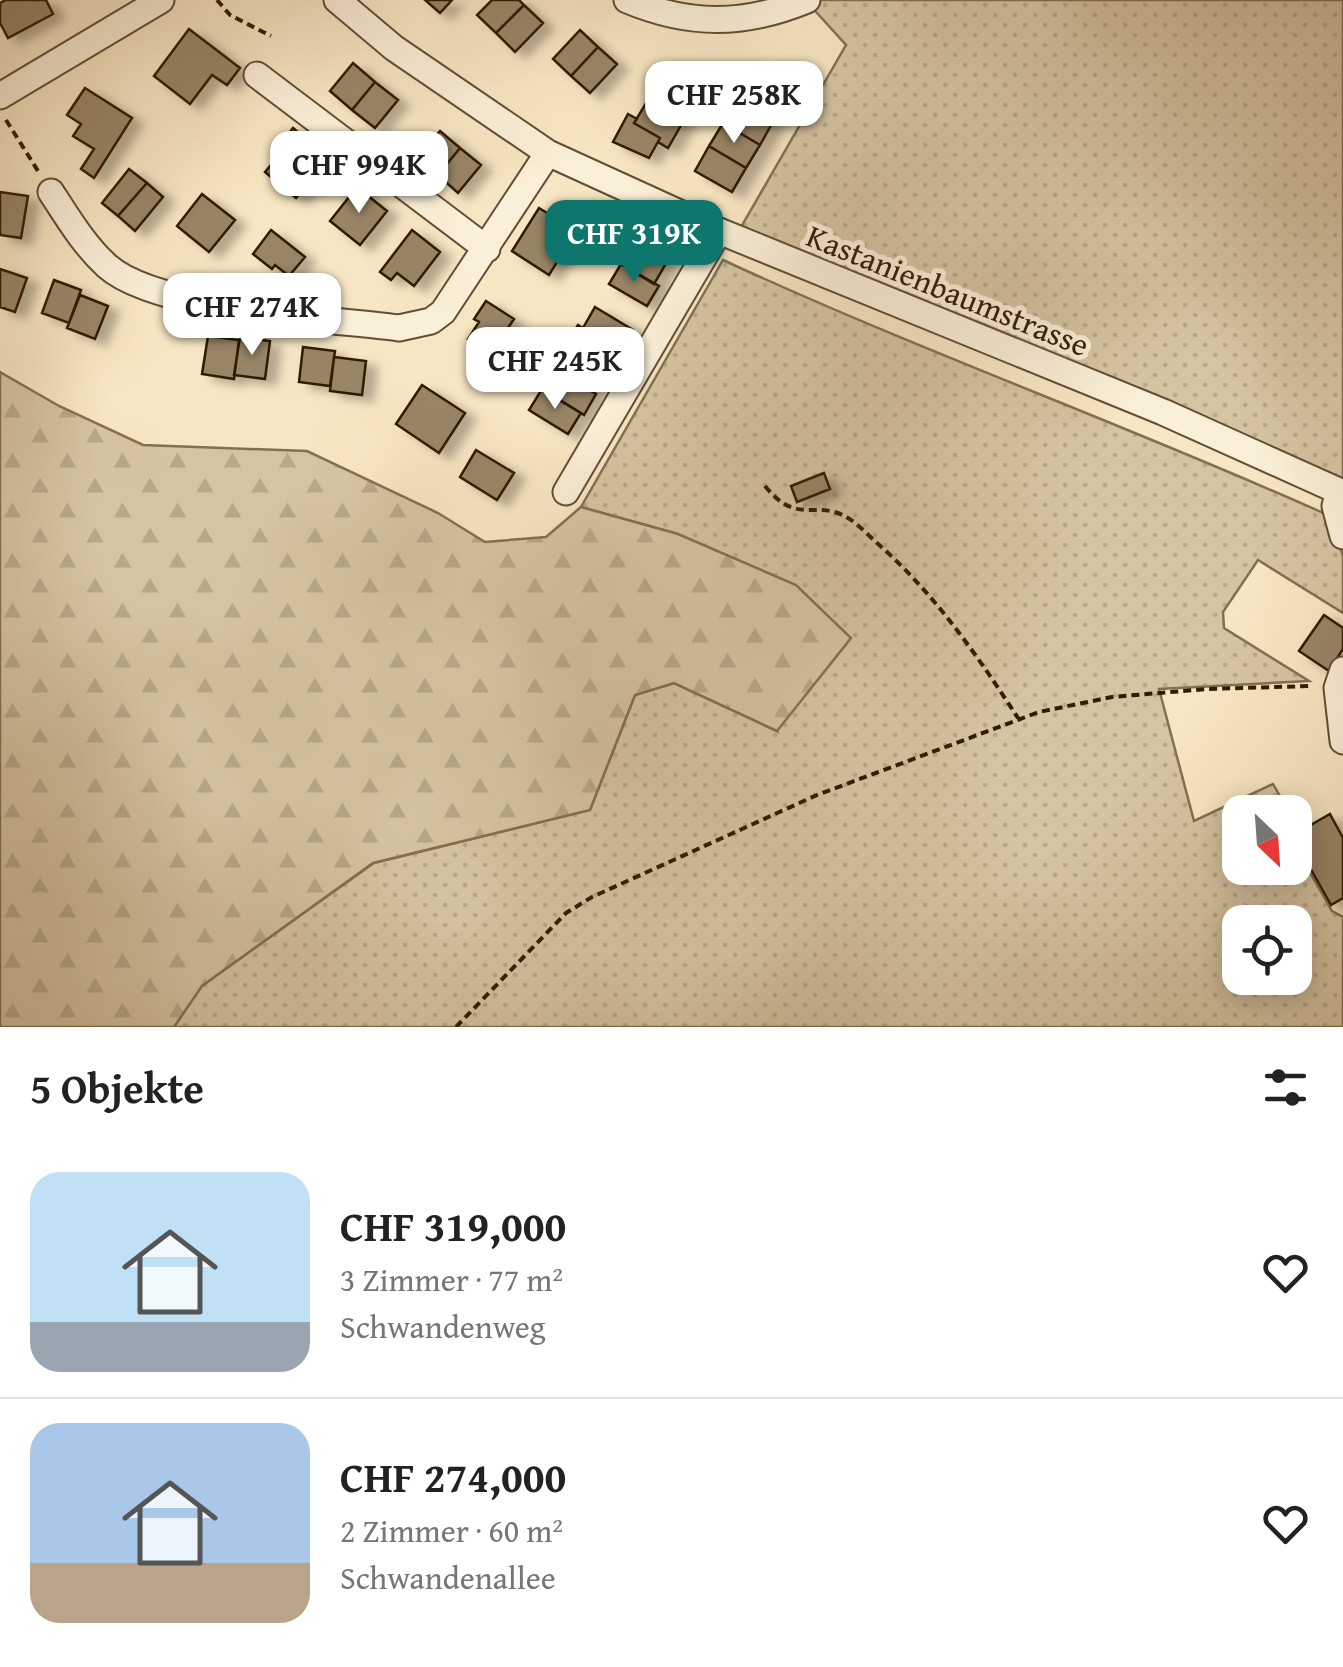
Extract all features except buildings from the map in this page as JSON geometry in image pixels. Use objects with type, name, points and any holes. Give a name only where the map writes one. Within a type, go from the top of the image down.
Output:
[{"type":"street","points":[[2,106],[161,0]]},
{"type":"street","name":"Kastanienbaumstrasse","points":[[337,0],[394,48],[548,153],[719,231],[1163,412],[1341,492]]},
{"type":"street","points":[[626,0],[661,14],[721,21],[768,15],[807,0]]},
{"type":"street","points":[[257,76],[487,249]]},
{"type":"street","points":[[51,192],[84,241],[109,268],[141,287],[189,301],[399,328],[431,321],[442,312],[548,153]]},
{"type":"street","points":[[566,492],[719,231]]},
{"type":"street","points":[[1341,492],[1335,506],[1343,536]]},
{"type":"street","points":[[1340,679],[1343,742]]},
{"type":"path","points":[[217,0],[239,20],[271,36]]},
{"type":"path","points":[[2,106],[51,192]]},
{"type":"path","points":[[765,486],[789,508],[804,512],[828,510],[848,518],[902,566],[971,646],[1018,718]]},
{"type":"path","points":[[456,1027],[566,913],[592,897],[816,796],[1018,718],[1112,697],[1340,679]]},
{"type":"green space","points":[[1343,0],[1343,480],[1085,369],[740,229],[846,45],[808,3]]},
{"type":"green space","points":[[723,260],[1330,516],[1343,556],[1343,613],[1258,560],[1223,612],[1224,628],[1309,681],[1159,689],[1194,821],[1222,808],[1222,885],[1312,885],[1312,876],[1332,911],[1343,917],[1343,1027],[174,1027],[201,986],[374,863],[590,810],[635,695],[674,683],[777,731],[678,534],[581,507]]},
{"type":"green space","points":[[0,372],[59,406],[143,445],[307,451],[438,513],[485,542],[546,537],[581,507],[678,534],[796,585],[851,638],[777,731],[674,683],[635,695],[590,810],[373,863],[202,986],[174,1027],[0,1027]]},
{"type":"green space","points":[[1273,784],[1279,795],[1250,795]]}]
